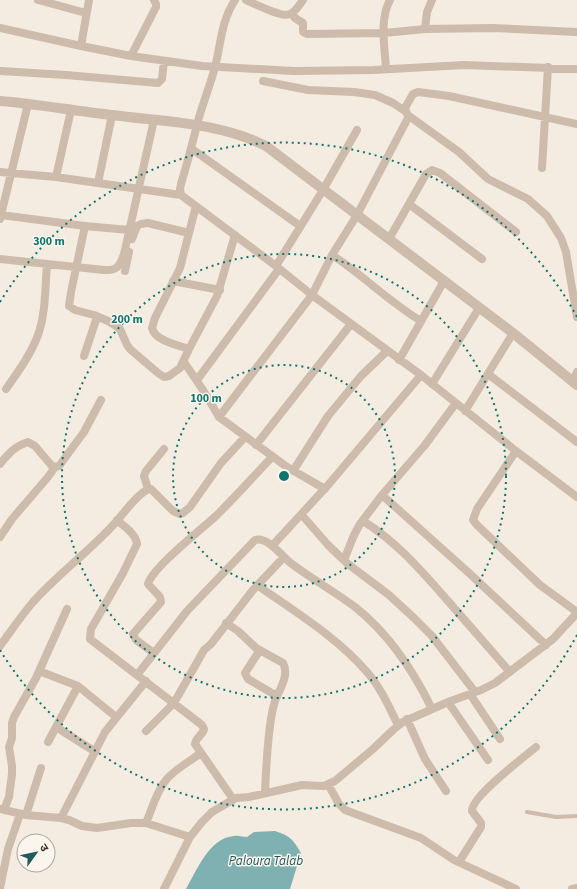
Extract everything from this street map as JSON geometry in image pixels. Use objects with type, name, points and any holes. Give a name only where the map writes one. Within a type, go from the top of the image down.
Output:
[{"type":"street","points":[[38,0],[56,3],[86,13]]},
{"type":"street","points":[[81,46],[89,0]]},
{"type":"street","points":[[131,56],[156,7],[154,0]]},
{"type":"street","points":[[181,195],[180,189],[215,66],[220,35],[235,0]]},
{"type":"street","points":[[246,0],[278,13],[288,15],[292,14],[303,0]]},
{"type":"street","points":[[386,69],[384,33],[387,8],[390,0]]},
{"type":"street","points":[[425,29],[426,12],[432,0]]},
{"type":"street","points":[[292,14],[303,24],[303,30],[306,34],[384,33],[425,29],[493,28],[577,32]]},
{"type":"street","points":[[0,28],[131,56],[196,65],[294,71],[386,69],[464,65],[577,69]]},
{"type":"street","points":[[0,71],[66,74],[158,83],[162,79],[164,61]]},
{"type":"street","points":[[542,168],[548,67]]},
{"type":"street","points":[[263,81],[308,90],[354,92],[375,95],[392,103],[407,113],[459,152],[488,179],[528,199],[547,216],[561,238],[566,252],[577,317]]},
{"type":"street","points":[[219,417],[312,295],[332,255],[357,215],[407,113],[407,104],[416,92],[450,96],[577,124]]},
{"type":"street","points":[[0,101],[197,125],[250,138],[266,146],[513,333],[539,355],[576,379]]},
{"type":"street","points":[[28,104],[0,217],[129,230]]},
{"type":"street","points":[[56,177],[71,110]]},
{"type":"street","points":[[98,183],[112,115]]},
{"type":"street","points":[[0,259],[109,271],[116,269],[121,264],[154,120]]},
{"type":"street","points":[[196,380],[277,267],[357,130]]},
{"type":"street","points":[[192,149],[300,226]]},
{"type":"street","points":[[389,239],[426,174],[432,170],[436,171],[516,232]]},
{"type":"street","points":[[0,172],[56,177],[181,195],[312,295],[421,375],[516,451],[577,497]]},
{"type":"street","points":[[409,204],[482,259]]},
{"type":"street","points":[[189,349],[155,335],[152,328],[155,318],[182,262],[196,206]]},
{"type":"street","points":[[125,271],[132,237],[135,230],[141,224],[148,223],[189,233]]},
{"type":"street","points":[[85,226],[69,306],[75,310],[108,321],[120,330],[131,350],[158,374],[164,377],[169,376],[176,371],[184,362],[189,349],[212,308],[220,290],[235,235]]},
{"type":"street","points":[[332,255],[363,277],[404,310],[421,321]]},
{"type":"street","points":[[6,389],[24,363],[38,334],[42,319],[47,264]]},
{"type":"street","points":[[173,280],[220,290]]},
{"type":"street","points":[[399,360],[444,281]]},
{"type":"street","points":[[432,384],[479,308]]},
{"type":"street","points":[[84,356],[98,317]]},
{"type":"street","points":[[256,445],[351,324]]},
{"type":"street","points":[[465,410],[513,333]]},
{"type":"street","points":[[293,471],[328,416],[361,376],[387,351]]},
{"type":"street","points":[[184,362],[219,417],[272,457],[325,489]]},
{"type":"street","points":[[488,374],[577,442]]},
{"type":"street","points":[[272,546],[325,489],[421,375]]},
{"type":"street","points":[[0,537],[12,519],[55,467],[62,463],[84,432],[101,400]]},
{"type":"street","points":[[344,560],[354,535],[363,521],[382,495],[425,445],[456,403]]},
{"type":"street","points":[[148,489],[153,490],[173,512],[180,514],[183,513],[190,506],[221,464],[245,437]]},
{"type":"street","points":[[0,464],[11,451],[28,442],[35,446],[50,464],[55,467]]},
{"type":"street","points":[[148,489],[145,481],[146,471],[164,449]]},
{"type":"street","points":[[164,889],[190,837],[212,812],[234,799],[302,785],[321,786],[328,784],[341,776],[373,749],[398,725],[407,719],[448,702],[488,688],[546,645],[559,634],[569,620],[577,613],[540,585],[473,520],[477,509],[516,451]]},
{"type":"street","points":[[154,653],[136,640],[133,634],[161,602],[160,597],[148,584],[149,580],[164,563],[228,504],[272,457]]},
{"type":"street","points":[[0,646],[21,617],[56,578],[103,536],[140,495],[148,489]]},
{"type":"street","points":[[382,495],[470,573],[546,645]]},
{"type":"street","points":[[302,515],[344,560],[389,595],[432,636],[473,693],[500,739]]},
{"type":"street","points":[[117,520],[135,537],[138,544],[92,629],[90,637],[93,642],[174,702],[204,727],[204,732],[195,741],[195,744],[234,799]]},
{"type":"street","points":[[363,521],[380,531],[409,558],[510,672]]},
{"type":"street","points":[[137,675],[187,611],[256,540],[262,539],[284,557],[362,613],[403,658],[432,709]]},
{"type":"street","points":[[146,731],[174,702],[199,658],[214,641],[226,623],[257,585],[284,557]]},
{"type":"street","points":[[257,585],[331,638],[355,659],[374,681],[398,725]]},
{"type":"street","points":[[67,608],[39,671],[12,723],[12,734],[9,747],[12,774],[9,797],[2,809],[23,814],[60,818],[82,826],[97,828],[131,823],[146,823],[190,837]]},
{"type":"street","points":[[226,623],[260,650],[283,663],[285,667],[284,678],[274,702],[268,746],[265,793]]},
{"type":"street","points":[[260,650],[245,673],[246,676],[248,679],[277,696]]},
{"type":"street","points":[[39,671],[78,686],[116,717]]},
{"type":"street","points":[[60,818],[105,732],[146,682]]},
{"type":"street","points":[[48,742],[78,686]]},
{"type":"street","points":[[448,702],[488,760]]},
{"type":"street","points":[[407,719],[425,759],[446,791]]},
{"type":"street","points":[[56,728],[94,751]]},
{"type":"street","points":[[459,862],[481,827],[481,823],[472,811],[473,806],[491,786],[536,747]]},
{"type":"street","points":[[146,823],[158,793],[165,781],[201,753]]},
{"type":"street","points":[[0,888],[8,849],[41,768]]},
{"type":"street","points":[[328,784],[339,804],[345,810],[422,838],[459,862],[516,889]]},
{"type":"street","points":[[0,853],[8,849]]},
{"type":"street","points":[[572,889],[577,888]]},
{"type":"lane","points":[[527,812],[556,817],[577,816]]},
{"type":"water","name":"Paloura Talab","points":[[275,831],[291,839],[301,853],[290,889],[186,889],[199,864],[218,842],[225,838],[234,836],[247,837],[254,832]]}]
